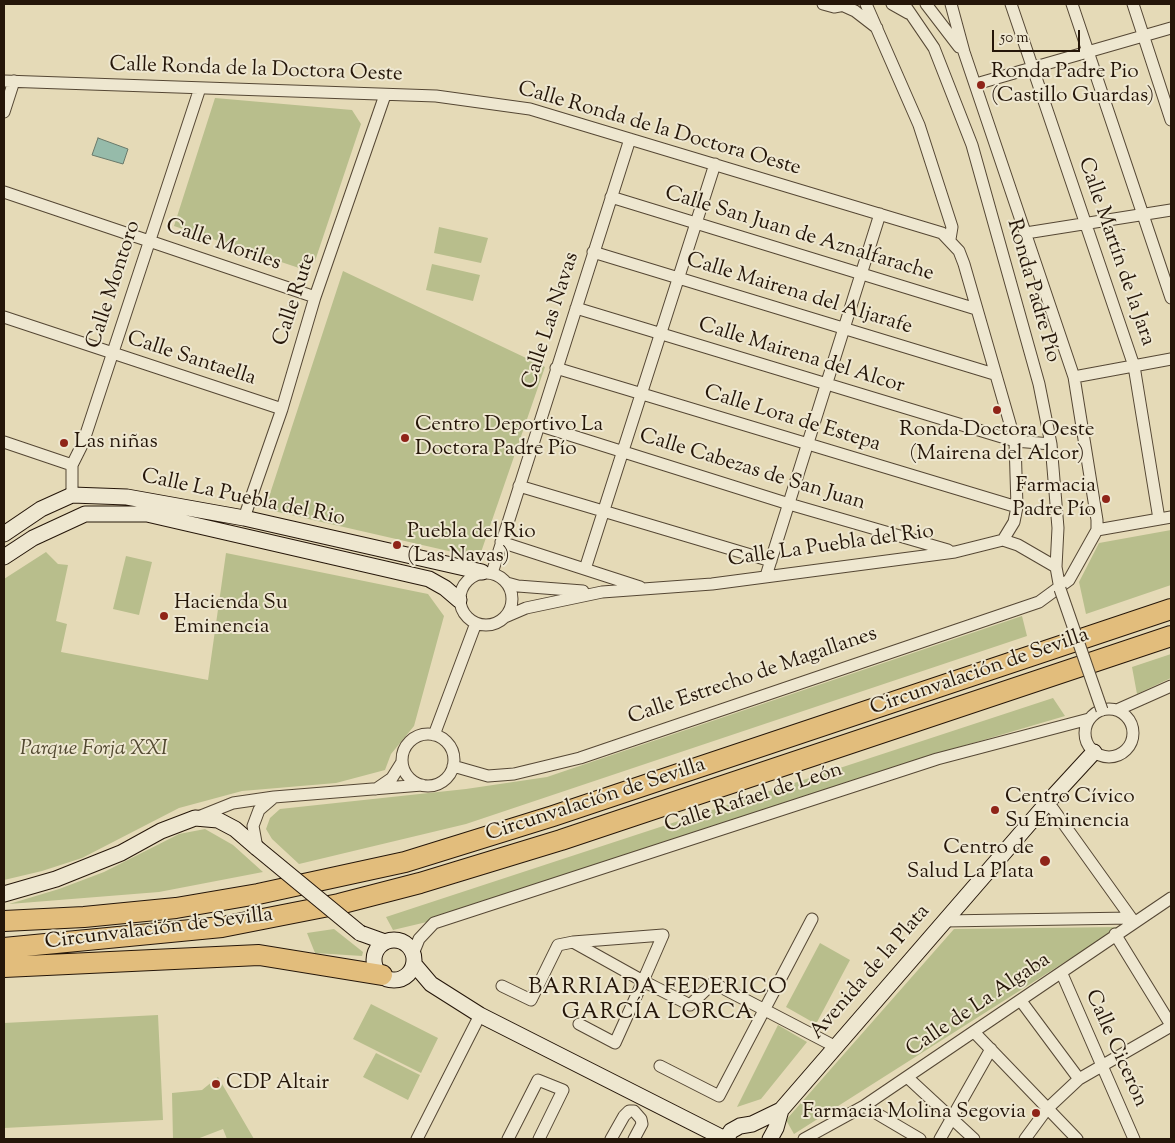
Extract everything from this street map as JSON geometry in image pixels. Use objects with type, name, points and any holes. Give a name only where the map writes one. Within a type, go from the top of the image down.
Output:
[{"type":"highway","name":"Circunvalación de Sevilla","points":[[4,921],[84,917],[176,908],[258,894],[405,862],[552,816],[1171,609]]},
{"type":"highway","name":"Circunvalación de Sevilla","points":[[4,948],[222,927],[339,904],[420,883],[561,840],[1171,636]]},
{"type":"highway","points":[[4,967],[259,955],[391,977]]},
{"type":"street","points":[[823,4],[847,5],[879,29]]},
{"type":"street","points":[[866,4],[879,29],[918,125],[952,226],[950,240],[959,251],[964,264],[994,374],[1015,441],[1017,507],[1014,522],[1003,540],[1018,545],[1056,567]]},
{"type":"street","name":"Ronda Padre Pío","points":[[892,4],[914,17]]},
{"type":"street","name":"Ronda Padre Pío","points":[[904,4],[934,48],[972,145],[1039,384],[1051,444],[1058,528],[1056,567],[1060,589],[1102,710]]},
{"type":"street","name":"Ronda Padre Pío","points":[[926,4],[964,52]]},
{"type":"street","name":"Ronda Padre Pío","points":[[951,4],[964,52],[1074,377],[1097,520],[1096,530]]},
{"type":"street","name":"Calle Martín de la Jara","points":[[1011,4],[1134,366],[1159,519]]},
{"type":"street","points":[[1072,4],[1171,298]]},
{"type":"street","points":[[1133,4],[1171,120]]},
{"type":"street","points":[[976,84],[1171,28]]},
{"type":"street","points":[[4,112],[9,81]]},
{"type":"street","name":"Calle Ronda de la Doctora Oeste","points":[[9,81],[436,96],[530,109],[942,233],[950,240]]},
{"type":"street","name":"Calle Montoro","points":[[72,495],[72,465],[83,443],[200,88]]},
{"type":"street","name":"Calle Rute","points":[[244,518],[282,409],[315,297],[385,95]]},
{"type":"street","name":"Calle Las Navas","points":[[487,573],[501,542],[630,139]]},
{"type":"street","points":[[586,569],[715,164]]},
{"type":"street","name":"Calle Moriles","points":[[4,192],[315,297]]},
{"type":"street","name":"Calle San Juan de Aznalfarache","points":[[610,197],[976,309]]},
{"type":"street","points":[[1026,234],[1171,210]]},
{"type":"street","points":[[766,576],[880,214]]},
{"type":"street","name":"Calle Mairena del Aljarafe","points":[[593,252],[994,374]]},
{"type":"street","name":"Calle Mairena del Alcor","points":[[576,308],[1015,441],[1051,444]]},
{"type":"street","name":"Calle Santaella","points":[[4,317],[282,409]]},
{"type":"street","points":[[1074,377],[1171,359]]},
{"type":"street","name":"Calle Lora de Estepa","points":[[556,368],[1017,507]]},
{"type":"street","name":"Calle Cabezas de San Juan","points":[[538,425],[928,550]]},
{"type":"street","points":[[4,442],[72,465]]},
{"type":"street","points":[[519,486],[771,561]]},
{"type":"street","name":"Calle La Puebla del Rio","points":[[4,534],[41,509],[72,495],[127,496],[244,518],[487,573]]},
{"type":"street","name":"Calle La Puebla del Rio","points":[[4,557],[33,538],[85,514],[147,514],[429,579],[445,588],[459,600]]},
{"type":"street","points":[[1060,589],[1069,580],[1096,530],[1171,518]]},
{"type":"street","name":"Calle La Puebla del Rio","points":[[602,592],[712,584],[928,550],[955,552],[1003,540]]},
{"type":"street","points":[[501,542],[647,589]]},
{"type":"street","points":[[487,573],[507,583],[551,590],[602,592],[526,608],[492,624],[476,623],[464,614],[459,600],[463,585],[474,575],[487,573]]},
{"type":"street","points":[[505,617],[512,600],[507,583]]},
{"type":"street","name":"Calle Estrecho de Magallanes","points":[[453,766],[488,776],[514,774],[580,758],[1039,602],[1060,589]]},
{"type":"street","points":[[434,735],[476,623]]},
{"type":"street","points":[[1117,710],[1129,719],[1132,726],[1132,741],[1123,753],[1116,757],[1101,756],[1094,752],[1085,738],[1085,730],[1089,719],[1102,710],[1117,710],[1171,686]]},
{"type":"street","name":"Calle Rafael de León","points":[[413,959],[419,939],[434,923],[937,759],[1089,719]]},
{"type":"street","points":[[4,894],[56,879],[121,853],[161,831],[233,803],[274,797],[375,790],[438,784],[445,780],[453,766],[453,758],[447,744],[434,735],[426,734],[411,740],[403,754],[402,762],[392,778],[375,790]]},
{"type":"street","name":"Avenida de la Plata","points":[[781,1110],[1048,802],[1094,752]]},
{"type":"street","points":[[402,762],[408,777],[422,785]]},
{"type":"street","points":[[257,848],[253,826],[258,810],[274,797]]},
{"type":"street","points":[[1048,802],[1133,920]]},
{"type":"street","points":[[195,818],[218,820],[235,829],[360,933],[375,955],[375,966],[391,977],[431,984]]},
{"type":"street","name":"Calle de La Algaba","points":[[804,1139],[864,1106],[1062,974],[1133,920],[1169,903]]},
{"type":"street","points":[[660,1066],[719,1096],[812,919]]},
{"type":"street","points":[[944,921],[1133,920]]},
{"type":"street","points":[[360,933],[385,942],[399,941],[405,944],[431,984],[480,1015],[725,1139],[740,1126],[752,1124],[781,1110]]},
{"type":"street","points":[[1025,1139],[1047,1109],[1079,1079],[1171,1025],[1115,934]]},
{"type":"street","points":[[502,986],[531,1000],[558,945],[573,942],[663,936],[616,1042],[579,1024]]},
{"type":"street","points":[[375,955],[385,942]]},
{"type":"street","points":[[573,942],[643,981],[690,1004],[713,983],[836,1047]]},
{"type":"street","points":[[391,977],[407,975],[413,959]]},
{"type":"street","name":"Calle Cicerón","points":[[1062,974],[1100,1065],[1134,1139]]},
{"type":"street","points":[[1021,1001],[1079,1079]]},
{"type":"street","points":[[417,1139],[480,1015]]},
{"type":"street","points":[[974,1032],[1078,1139]]},
{"type":"street","points":[[940,1139],[991,1049]]},
{"type":"street","points":[[907,1077],[974,1139]]},
{"type":"street","points":[[508,1139],[538,1080],[564,1090],[539,1139]]},
{"type":"street","points":[[864,1106],[920,1139]]},
{"type":"street","points":[[611,1139],[629,1110],[634,1111],[641,1119],[642,1124],[634,1139]]},
{"type":"street","points":[[752,1124],[759,1128],[769,1139],[776,1128],[781,1110]]},
{"type":"green space","points":[[215,98],[352,110],[361,124],[315,261],[302,269],[174,226]]},
{"type":"green space","points":[[439,227],[488,238],[481,263],[434,253]]},
{"type":"green space","points":[[432,264],[480,275],[473,301],[426,290]]},
{"type":"green space","name":"Centro Deportivo La Doctora Padre Pío","points":[[343,271],[545,367],[479,558],[265,509]]},
{"type":"green space","points":[[1171,530],[1171,585],[1086,614],[1079,582],[1099,543]]},
{"type":"green space","name":"Parque Forja XXI","points":[[46,552],[58,564],[68,565],[56,621],[67,624],[61,652],[208,680],[226,553],[428,594],[444,616],[414,726],[391,754],[385,770],[336,783],[242,791],[179,808],[82,858],[42,871],[4,880],[4,579]]},
{"type":"green space","points":[[126,556],[152,562],[139,615],[113,609]]},
{"type":"green space","points":[[1022,616],[1027,636],[466,824],[299,864],[272,839],[266,829],[270,818],[280,809],[466,789],[547,777]]},
{"type":"green space","points":[[1171,654],[1171,678],[1137,694],[1132,667]]},
{"type":"green space","points":[[1053,698],[1065,716],[939,753],[431,921],[393,930],[386,917]]},
{"type":"green space","points":[[205,829],[233,845],[263,872],[159,892],[9,904],[59,889],[104,872],[179,834]]},
{"type":"green space","points":[[1120,927],[794,1134],[786,1120],[954,929]]},
{"type":"green space","points":[[334,929],[363,952],[362,956],[315,953],[307,933]]},
{"type":"green space","points":[[820,943],[850,960],[816,1024],[786,1007]]},
{"type":"green space","points":[[371,1004],[438,1038],[421,1073],[353,1039]]},
{"type":"green space","points":[[158,1015],[163,1120],[4,1128],[4,1023]]},
{"type":"green space","points":[[778,1025],[807,1042],[761,1099],[737,1107]]},
{"type":"green space","points":[[376,1053],[420,1075],[408,1100],[363,1077]]},
{"type":"green space","points":[[218,1077],[254,1139],[227,1139],[223,1129],[197,1139],[173,1139],[172,1093],[202,1090]]},
{"type":"shaded area","points":[[98,138],[128,149],[123,164],[92,155]]},
{"type":"place","name":"Ronda Padre Pio (Castillo Guardas)","points":[[981,85]]},
{"type":"place","name":"Ronda Doctora Oeste (Mairena del Alcor)","points":[[997,410]]},
{"type":"place","name":"Centro Deportivo La Doctora Padre Pío","points":[[405,438]]},
{"type":"place","name":"Las niñas","points":[[64,443]]},
{"type":"place","name":"Farmacia Padre Pío","points":[[1106,499]]},
{"type":"place","name":"Puebla del Rio (Las Navas)","points":[[397,545]]},
{"type":"place","name":"Hacienda Su Eminencia","points":[[164,616]]},
{"type":"place","name":"Centro Cívico Su Eminencia","points":[[995,810]]},
{"type":"place","name":"Centro de Salud La Plata","points":[[1045,861]]},
{"type":"place","name":"CDP Altair","points":[[216,1084]]},
{"type":"place","name":"Farmacia Molina Segovia","points":[[1036,1113]]},
{"type":"district","name":"BARRIADA FEDERICO GARCÍA LORCA","points":[[658,1002]]}]
